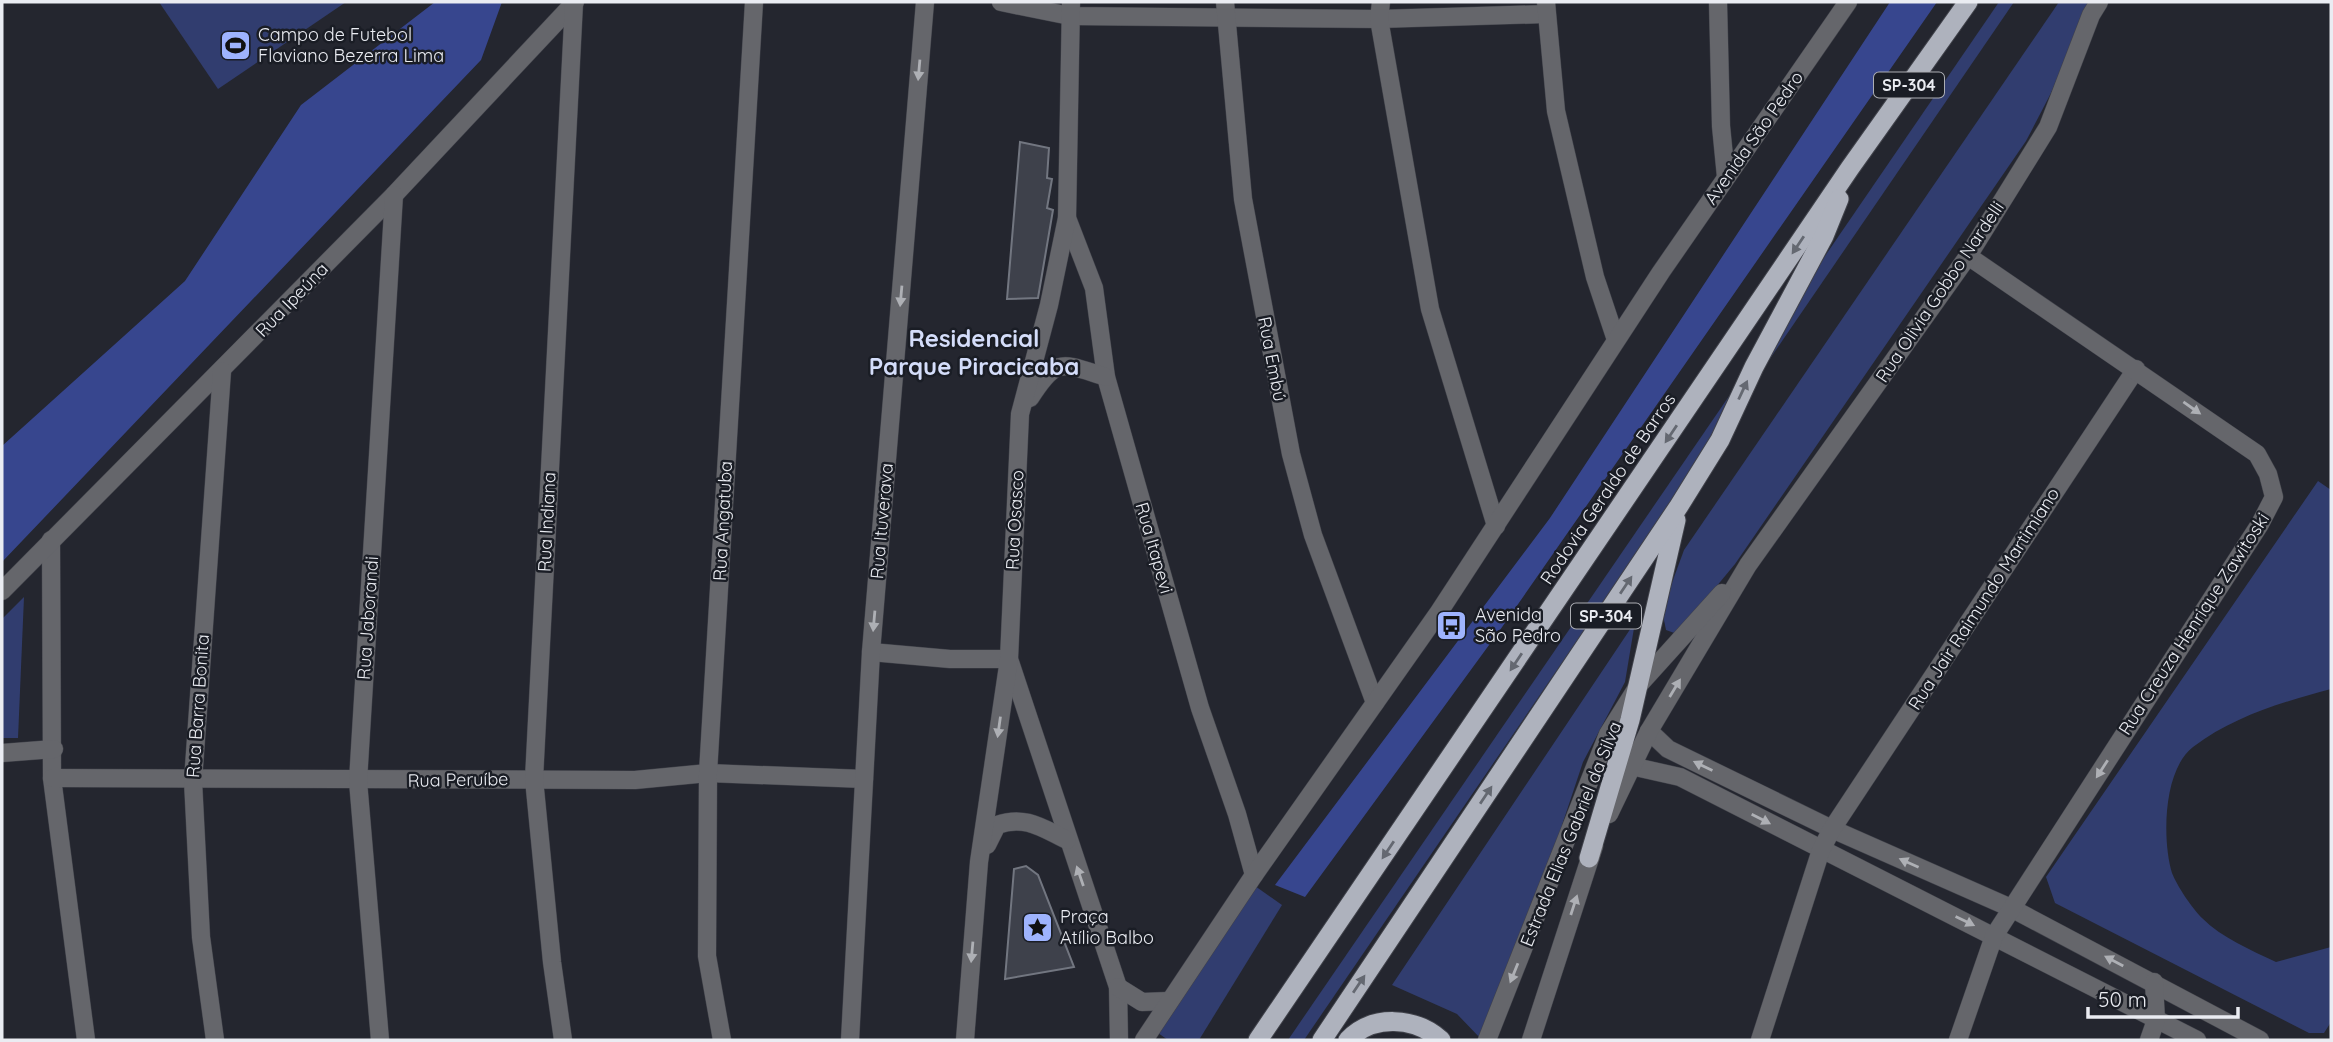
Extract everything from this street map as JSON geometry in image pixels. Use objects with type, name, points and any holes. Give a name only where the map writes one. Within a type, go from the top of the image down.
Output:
[{"type":"highway","name":"Rodovia Geraldo de Barros","points":[[1258,1040],[1850,168],[1968,2]]},
{"type":"highway","name":"Rodovia Geraldo de Barros","points":[[1321,1040],[1679,506],[1720,440],[1754,367],[1824,236],[1850,168]]},
{"type":"highway","points":[[1588,858],[1638,686],[1679,506]]},
{"type":"highway","points":[[1348,1040],[1371,1024],[1395,1021],[1419,1027],[1441,1040]]},
{"type":"street","name":"Rua Ipeúna","points":[[2,591],[394,195],[574,2]]},
{"type":"street","name":"Rua Indiana","points":[[563,1040],[552,962],[534,779],[574,2]]},
{"type":"street","name":"Rua Angatuba","points":[[722,1040],[707,956],[708,773],[754,2]]},
{"type":"street","name":"Rua Ituverava","points":[[850,1040],[871,652],[925,2]]},
{"type":"street","points":[[1001,2],[1070,9],[1545,8],[1556,111],[1595,277],[1616,340]]},
{"type":"street","points":[[1718,2],[1721,126],[1726,177]]},
{"type":"street","name":"Avenida São Pedro","points":[[1144,1040],[1254,875],[1496,526],[1616,340],[1848,2]]},
{"type":"street","name":"Rua Olivia Gobbo Nardelli","points":[[1748,565],[1968,256],[2048,127],[2091,15],[2099,2]]},
{"type":"street","name":"Rua Osasco","points":[[965,1040],[979,862],[1009,659],[1020,414],[1049,305],[1067,218],[1070,9]]},
{"type":"street","name":"Rua Embú","points":[[1225,10],[1243,199],[1291,454],[1313,535],[1375,703]]},
{"type":"street","points":[[1380,10],[1430,309],[1496,526]]},
{"type":"street","name":"Rua Jaborandi","points":[[380,1040],[358,781],[394,195]]},
{"type":"street","name":"Rua Itapevi","points":[[1067,218],[1094,288],[1106,377],[1200,708],[1237,814],[1254,875]]},
{"type":"street","name":"Rua Creuza Henrique Zawitoski","points":[[1968,256],[2257,454],[2268,474],[2274,497],[2260,524],[2011,908]]},
{"type":"street","points":[[1020,414],[1047,372],[1065,364],[1106,377]]},
{"type":"street","name":"Rua Jair Raimundo Martimiano","points":[[1760,1040],[1821,850],[1832,829],[2136,369]]},
{"type":"street","name":"Rua Barra Bonita","points":[[215,1040],[201,937],[192,780],[222,371]]},
{"type":"street","points":[[51,540],[54,749],[52,778],[86,1040]]},
{"type":"street","name":"Estrada Elias Gabriel da Silva","points":[[1487,1040],[1608,734],[1638,686],[1748,565]]},
{"type":"street","name":"Estrada Elias Gabriel da Silva","points":[[1531,1040],[1588,858],[1649,731],[1748,565]]},
{"type":"street","points":[[871,652],[950,659],[1009,659],[1118,987],[1119,1040]]},
{"type":"street","points":[[1649,731],[1668,749],[1832,829],[2011,908],[2260,1040]]},
{"type":"street","points":[[2,753],[54,749]]},
{"type":"street","points":[[1631,766],[1680,777],[2197,1040]]},
{"type":"street","name":"Rua Peruíbe","points":[[52,778],[635,780],[708,773],[864,779]]},
{"type":"street","points":[[979,862],[997,825],[1013,819],[1067,840]]},
{"type":"street","points":[[1958,1040],[1994,936],[2011,908]]},
{"type":"street","points":[[2149,1040],[2156,1020],[2154,982]]},
{"type":"street","points":[[1118,987],[1142,1002],[1168,1001]]},
{"type":"shaded area","name":"Campo de Futebol Flaviano Bezerra Lima","points":[[159,2],[346,2],[218,89]]},
{"type":"shaded area","points":[[435,2],[502,2],[481,60],[2,562],[2,446],[185,281],[301,105]]},
{"type":"shaded area","points":[[1890,2],[1937,2],[1500,630],[1305,897],[1275,885],[1550,518]]},
{"type":"shaded area","points":[[1999,2],[2014,2],[1304,1040],[1288,1040]]},
{"type":"shaded area","points":[[2059,2],[2089,2],[2051,93],[2026,141],[1735,564],[1677,634],[1666,630],[1662,610],[1684,550]]},
{"type":"shaded area","points":[[2318,481],[2331,490],[2331,689],[2242,718],[2193,747],[2176,772],[2166,825],[2169,859],[2174,878],[2198,914],[2218,932],[2276,962],[2331,947],[2331,1022],[2324,1033],[2309,1033],[2055,903],[2046,877]]},
{"type":"shaded area","points":[[24,597],[18,738],[2,738],[2,619]]},
{"type":"shaded area","points":[[1635,622],[1625,682],[1583,762],[1563,822],[1550,874],[1481,1039],[1457,1014],[1392,985]]},
{"type":"shaded area","points":[[1255,886],[1282,905],[1199,1040],[1168,1040],[1158,1033]]},
{"type":"building","points":[[1020,142],[1049,148],[1047,178],[1052,179],[1047,208],[1053,210],[1038,298],[1007,299]]},
{"type":"building","points":[[1026,866],[1038,875],[1074,967],[1005,979],[1014,869]]},
{"type":"place","name":"Campo de Futebol Flaviano Bezerra Lima","points":[[235,45]]},
{"type":"place","name":"Avenida São Pedro","points":[[1452,625]]},
{"type":"place","name":"Praça Atílio Balbo","points":[[1037,927]]},
{"type":"district","name":"Residencial Parque Piracicaba","points":[[974,353]]}]
